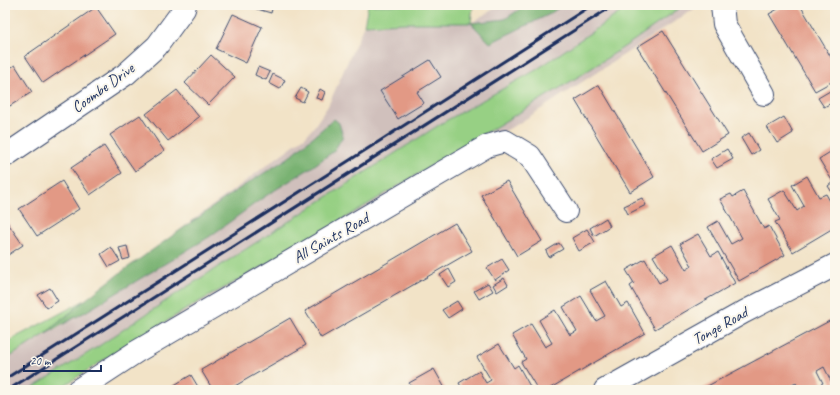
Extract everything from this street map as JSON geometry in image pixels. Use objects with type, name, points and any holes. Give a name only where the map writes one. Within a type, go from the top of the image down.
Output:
[{"type":"street","name":"Coombe Drive","points":[[5,156],[126,74],[157,46],[184,9],[185,5]]},
{"type":"street","points":[[722,5],[724,24],[764,94]]},
{"type":"street","name":"All Saints Road","points":[[78,390],[136,352],[487,146],[505,141],[530,156],[566,211]]},
{"type":"street","name":"Tonge Road","points":[[605,390],[744,312],[835,265]]},
{"type":"shaded area","points":[[500,5],[700,5],[521,122],[124,347],[58,390],[5,390],[5,343],[85,300],[306,136],[328,106],[364,25],[406,23],[471,23]]},
{"type":"green space","points":[[368,5],[473,5],[471,23],[406,23],[364,25]]},
{"type":"green space","points":[[526,5],[562,5],[550,14],[490,43],[471,23],[505,19]]},
{"type":"green space","points":[[631,5],[684,5],[583,74],[337,223],[195,304],[57,390],[29,390],[442,123],[536,70]]},
{"type":"green space","points":[[334,119],[339,123],[343,136],[334,151],[312,167],[264,197],[209,237],[87,311],[44,335],[85,300],[120,273],[234,192],[288,158]]},
{"type":"green space","points":[[85,300],[44,335],[5,360],[5,343]]},
{"type":"building","points":[[243,5],[273,5],[271,13]]},
{"type":"building","points":[[785,5],[800,5],[835,64],[835,80],[815,91],[769,14]]},
{"type":"building","points":[[96,7],[115,34],[43,83],[25,56]]},
{"type":"building","points":[[233,14],[262,27],[246,63],[216,49]]},
{"type":"building","points":[[663,31],[728,135],[702,151],[637,47]]},
{"type":"building","points":[[211,55],[235,77],[208,105],[185,83]]},
{"type":"building","points":[[430,60],[441,77],[417,92],[424,103],[398,119],[380,91]]},
{"type":"building","points":[[15,65],[32,92],[5,109],[5,71]]},
{"type":"building","points":[[258,67],[270,72],[266,80],[255,75]]},
{"type":"building","points":[[273,74],[285,80],[280,89],[269,83]]},
{"type":"building","points":[[599,85],[654,177],[630,192],[575,100]]},
{"type":"building","points":[[301,88],[308,92],[303,102],[295,98]]},
{"type":"building","points":[[835,88],[835,101],[824,107],[818,98]]},
{"type":"building","points":[[320,89],[325,92],[322,100],[316,98]]},
{"type":"building","points":[[177,90],[199,117],[168,141],[146,114]]},
{"type":"building","points":[[140,115],[164,151],[135,171],[110,135]]},
{"type":"building","points":[[784,117],[793,133],[777,143],[767,127]]},
{"type":"building","points":[[749,133],[759,150],[751,155],[741,138]]},
{"type":"building","points":[[104,146],[122,173],[90,195],[71,168]]},
{"type":"building","points":[[727,149],[733,159],[717,168],[711,159]]},
{"type":"building","points":[[835,149],[835,197],[828,186],[833,182],[819,159]]},
{"type":"building","points":[[807,176],[819,197],[826,194],[835,210],[835,227],[793,252],[775,222],[780,220],[768,199],[784,190],[797,211],[804,206],[792,185]]},
{"type":"building","points":[[62,181],[79,209],[37,236],[19,209]]},
{"type":"building","points":[[507,181],[542,241],[517,256],[481,195]]},
{"type":"building","points":[[743,191],[764,229],[769,226],[785,255],[739,281],[708,227],[718,221],[731,244],[742,238],[720,199],[731,194],[733,197]]},
{"type":"building","points":[[642,198],[646,205],[628,214],[624,206]]},
{"type":"building","points":[[606,218],[610,226],[594,236],[590,228]]},
{"type":"building","points":[[5,219],[23,245],[5,257]]},
{"type":"building","points":[[455,223],[472,251],[321,338],[305,311]]},
{"type":"building","points":[[587,229],[595,242],[579,251],[572,238]]},
{"type":"building","points":[[698,234],[711,256],[718,252],[735,283],[655,329],[630,286],[634,283],[626,270],[645,259],[659,283],[667,279],[653,256],[672,245],[686,270],[692,266],[680,244]]},
{"type":"building","points":[[559,243],[563,249],[549,257],[546,251]]},
{"type":"building","points":[[127,246],[130,258],[123,260],[119,248]]},
{"type":"building","points":[[111,247],[120,261],[109,267],[101,254]]},
{"type":"building","points":[[502,259],[509,270],[495,280],[487,268]]},
{"type":"building","points":[[449,269],[456,282],[448,287],[440,275]]},
{"type":"building","points":[[504,278],[508,285],[497,292],[493,285]]},
{"type":"building","points":[[606,281],[621,307],[628,303],[645,333],[547,390],[538,390],[521,362],[526,359],[512,335],[531,324],[545,347],[552,343],[539,320],[555,310],[570,335],[577,331],[563,307],[581,296],[596,321],[605,316],[590,290]]},
{"type":"building","points":[[488,283],[493,291],[479,299],[474,291]]},
{"type":"building","points":[[50,288],[58,301],[47,308],[38,295]]},
{"type":"building","points":[[457,301],[462,309],[448,318],[442,310]]},
{"type":"building","points":[[290,318],[306,345],[228,390],[213,390],[201,370]]},
{"type":"building","points":[[835,318],[835,384],[833,385],[824,367],[817,371],[823,383],[809,390],[800,390],[796,383],[784,390],[700,390]]},
{"type":"building","points":[[499,344],[514,368],[518,365],[532,390],[463,390],[459,383],[479,371],[486,383],[491,380],[477,357]]},
{"type":"building","points":[[434,369],[446,390],[413,390],[409,383]]},
{"type":"building","points":[[191,375],[200,390],[166,390]]},
{"type":"railway","points":[[5,379],[592,5]]},
{"type":"railway","points":[[8,390],[614,5]]}]
